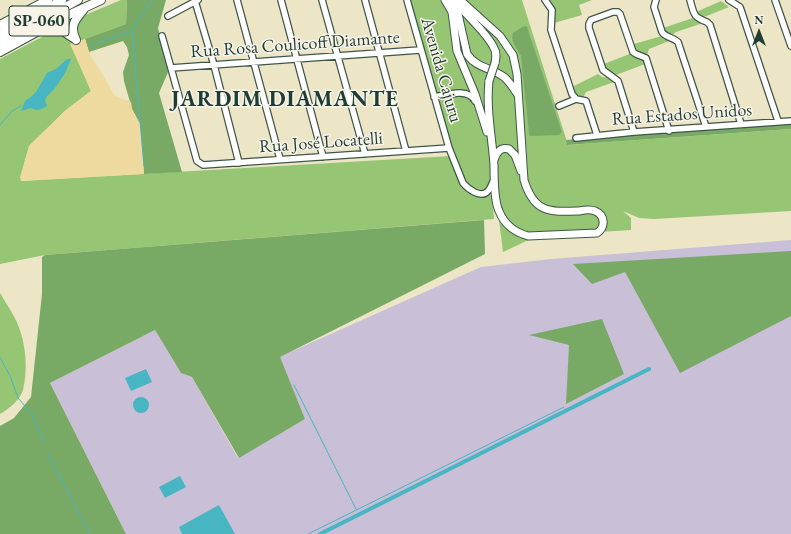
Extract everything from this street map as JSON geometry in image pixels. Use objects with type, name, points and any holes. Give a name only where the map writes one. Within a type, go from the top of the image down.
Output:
[{"type":"highway","points":[[0,25],[38,0]]},
{"type":"highway","points":[[0,25],[48,0]]},
{"type":"highway","name":"SP-060","points":[[0,34],[62,0]]},
{"type":"highway","name":"SP-060","points":[[0,43],[78,0]]},
{"type":"highway","points":[[0,52],[102,0]]},
{"type":"highway","points":[[45,28],[61,30],[76,40],[73,33],[73,25],[84,8]]},
{"type":"main road","points":[[445,0],[452,12],[459,57],[480,109],[491,142]]},
{"type":"main road","points":[[450,0],[456,8],[458,14],[467,54],[480,66],[507,79],[519,97]]},
{"type":"main road","points":[[454,0],[490,40],[495,49],[495,63],[489,82],[488,91],[494,179],[498,209],[503,220],[518,234],[528,236],[597,233],[602,229],[602,215],[594,210],[560,211],[547,210],[538,206],[528,193],[515,154],[509,148],[504,148],[497,152],[494,163]]},
{"type":"main road","points":[[460,0],[500,36],[507,44],[513,55],[516,64],[519,97],[524,180]]},
{"type":"street","points":[[237,0],[280,159]]},
{"type":"street","points":[[280,0],[323,157]]},
{"type":"street","points":[[322,0],[365,154]]},
{"type":"street","points":[[365,0],[406,151]]},
{"type":"street","name":"Avenida Cajuru","points":[[407,0],[449,148],[463,183],[467,188],[480,194],[484,194],[488,191],[494,179]]},
{"type":"street","points":[[545,0],[552,10],[552,34],[572,94],[576,99]]},
{"type":"street","points":[[690,0],[694,15],[697,18],[709,23],[741,124]]},
{"type":"street","points":[[729,0],[740,7],[778,121]]},
{"type":"street","points":[[775,0],[791,46]]},
{"type":"street","points":[[168,16],[196,1],[214,64],[239,163]]},
{"type":"street","points":[[655,1],[654,7],[664,36],[675,39],[678,42],[706,127]]},
{"type":"street","points":[[634,132],[618,81],[603,70],[589,28],[591,20],[613,12],[618,12],[620,14],[633,52],[646,58],[669,130]]},
{"type":"street","points":[[162,36],[172,68]]},
{"type":"street","name":"Rua Rosa Coulicoff Diamante","points":[[172,68],[420,50]]},
{"type":"street","name":"Rua José Locatelli","points":[[172,68],[197,161],[203,165],[449,148]]},
{"type":"street","points":[[434,98],[456,94],[466,94],[473,97],[480,109]]},
{"type":"street","points":[[559,106],[576,99],[586,101],[597,135]]},
{"type":"street","name":"Rua Estados Unidos","points":[[576,138],[634,132],[791,121]]},
{"type":"shaded area","points":[[791,240],[791,534],[126,534],[50,383],[155,330],[181,373],[192,377],[238,458],[305,419],[279,357],[481,267],[551,259]]},
{"type":"green space","points":[[121,0],[127,0],[126,24],[77,42],[75,23],[78,18]]},
{"type":"green space","points":[[127,0],[166,0],[158,28],[169,70],[159,93],[182,172],[144,174],[140,124],[132,109],[124,81],[123,72],[129,55],[127,47],[123,41],[89,52],[85,39],[126,24]]},
{"type":"green space","points":[[407,0],[445,0],[499,32],[465,0],[522,0],[568,145],[791,129],[791,211],[654,219],[639,218],[623,211],[631,218],[631,230],[537,236],[503,252],[494,180],[488,191],[480,194],[463,183],[466,190],[482,198],[492,195],[494,219],[45,255],[0,264],[0,59],[55,30],[76,42],[71,44],[91,91],[66,110],[29,146],[21,181],[451,156]]},
{"type":"green space","points":[[548,0],[592,0],[579,5],[582,15],[554,23]]},
{"type":"green space","points":[[721,1],[729,7],[704,17],[699,17],[696,12]]},
{"type":"green space","points":[[693,18],[703,23],[676,32],[671,36],[666,34],[663,30],[663,28]]},
{"type":"green space","points":[[524,26],[527,27],[562,132],[559,135],[530,136],[529,134],[521,56],[512,38],[513,33]]},
{"type":"green space","points":[[662,36],[663,39],[669,41],[649,49],[647,55],[638,53],[634,49],[634,44]]},
{"type":"green space","points":[[632,53],[634,56],[643,59],[645,64],[616,75],[605,68],[604,64]]},
{"type":"green space","points":[[598,74],[602,77],[611,78],[614,82],[586,92],[583,98],[575,95],[574,86]]},
{"type":"green space","points":[[791,123],[791,129],[567,145],[566,140]]},
{"type":"green space","points":[[484,220],[485,254],[280,357],[305,419],[239,458],[192,377],[181,373],[155,330],[50,383],[126,534],[0,534],[0,426],[14,418],[31,397],[42,294],[42,257],[45,255]]},
{"type":"green space","points":[[791,251],[791,316],[680,373],[625,272],[592,284],[573,264]]},
{"type":"green space","points":[[0,293],[21,332],[26,366],[25,382],[22,394],[14,404],[0,414]]},
{"type":"green space","points":[[602,319],[624,374],[566,404],[569,345],[529,335]]},
{"type":"sand","points":[[85,39],[89,52],[115,96],[131,102],[132,109],[140,124],[144,174],[21,181],[20,177],[29,146],[66,110],[91,91],[70,44]]},
{"type":"water","points":[[67,59],[71,59],[64,74],[58,85],[45,100],[47,106],[39,110],[31,108],[21,111],[25,101],[36,92],[47,73],[56,69]]},
{"type":"water","points":[[146,369],[152,382],[131,391],[125,378]]},
{"type":"water","points":[[141,397],[148,402],[149,405],[144,412],[141,413],[134,408],[133,405],[138,398]]},
{"type":"water","points":[[180,476],[186,487],[165,498],[159,487]]},
{"type":"water","points":[[219,505],[235,534],[182,534],[179,527]]},
{"type":"waterway","points":[[91,45],[132,31],[152,0]]},
{"type":"waterway","points":[[132,31],[144,166]]},
{"type":"waterway","points":[[63,76],[66,70]]},
{"type":"waterway","points":[[0,125],[12,111],[21,106]]},
{"type":"waterway","points":[[0,357],[11,378],[18,398],[32,414],[44,442]]},
{"type":"waterway","points":[[320,534],[649,369]]},
{"type":"waterway","points":[[294,385],[356,509]]},
{"type":"waterway","points":[[308,534],[564,407]]},
{"type":"waterway","points":[[47,452],[90,534]]},
{"type":"district","name":"JARDIM DIAMANTE","points":[[285,100]]}]
